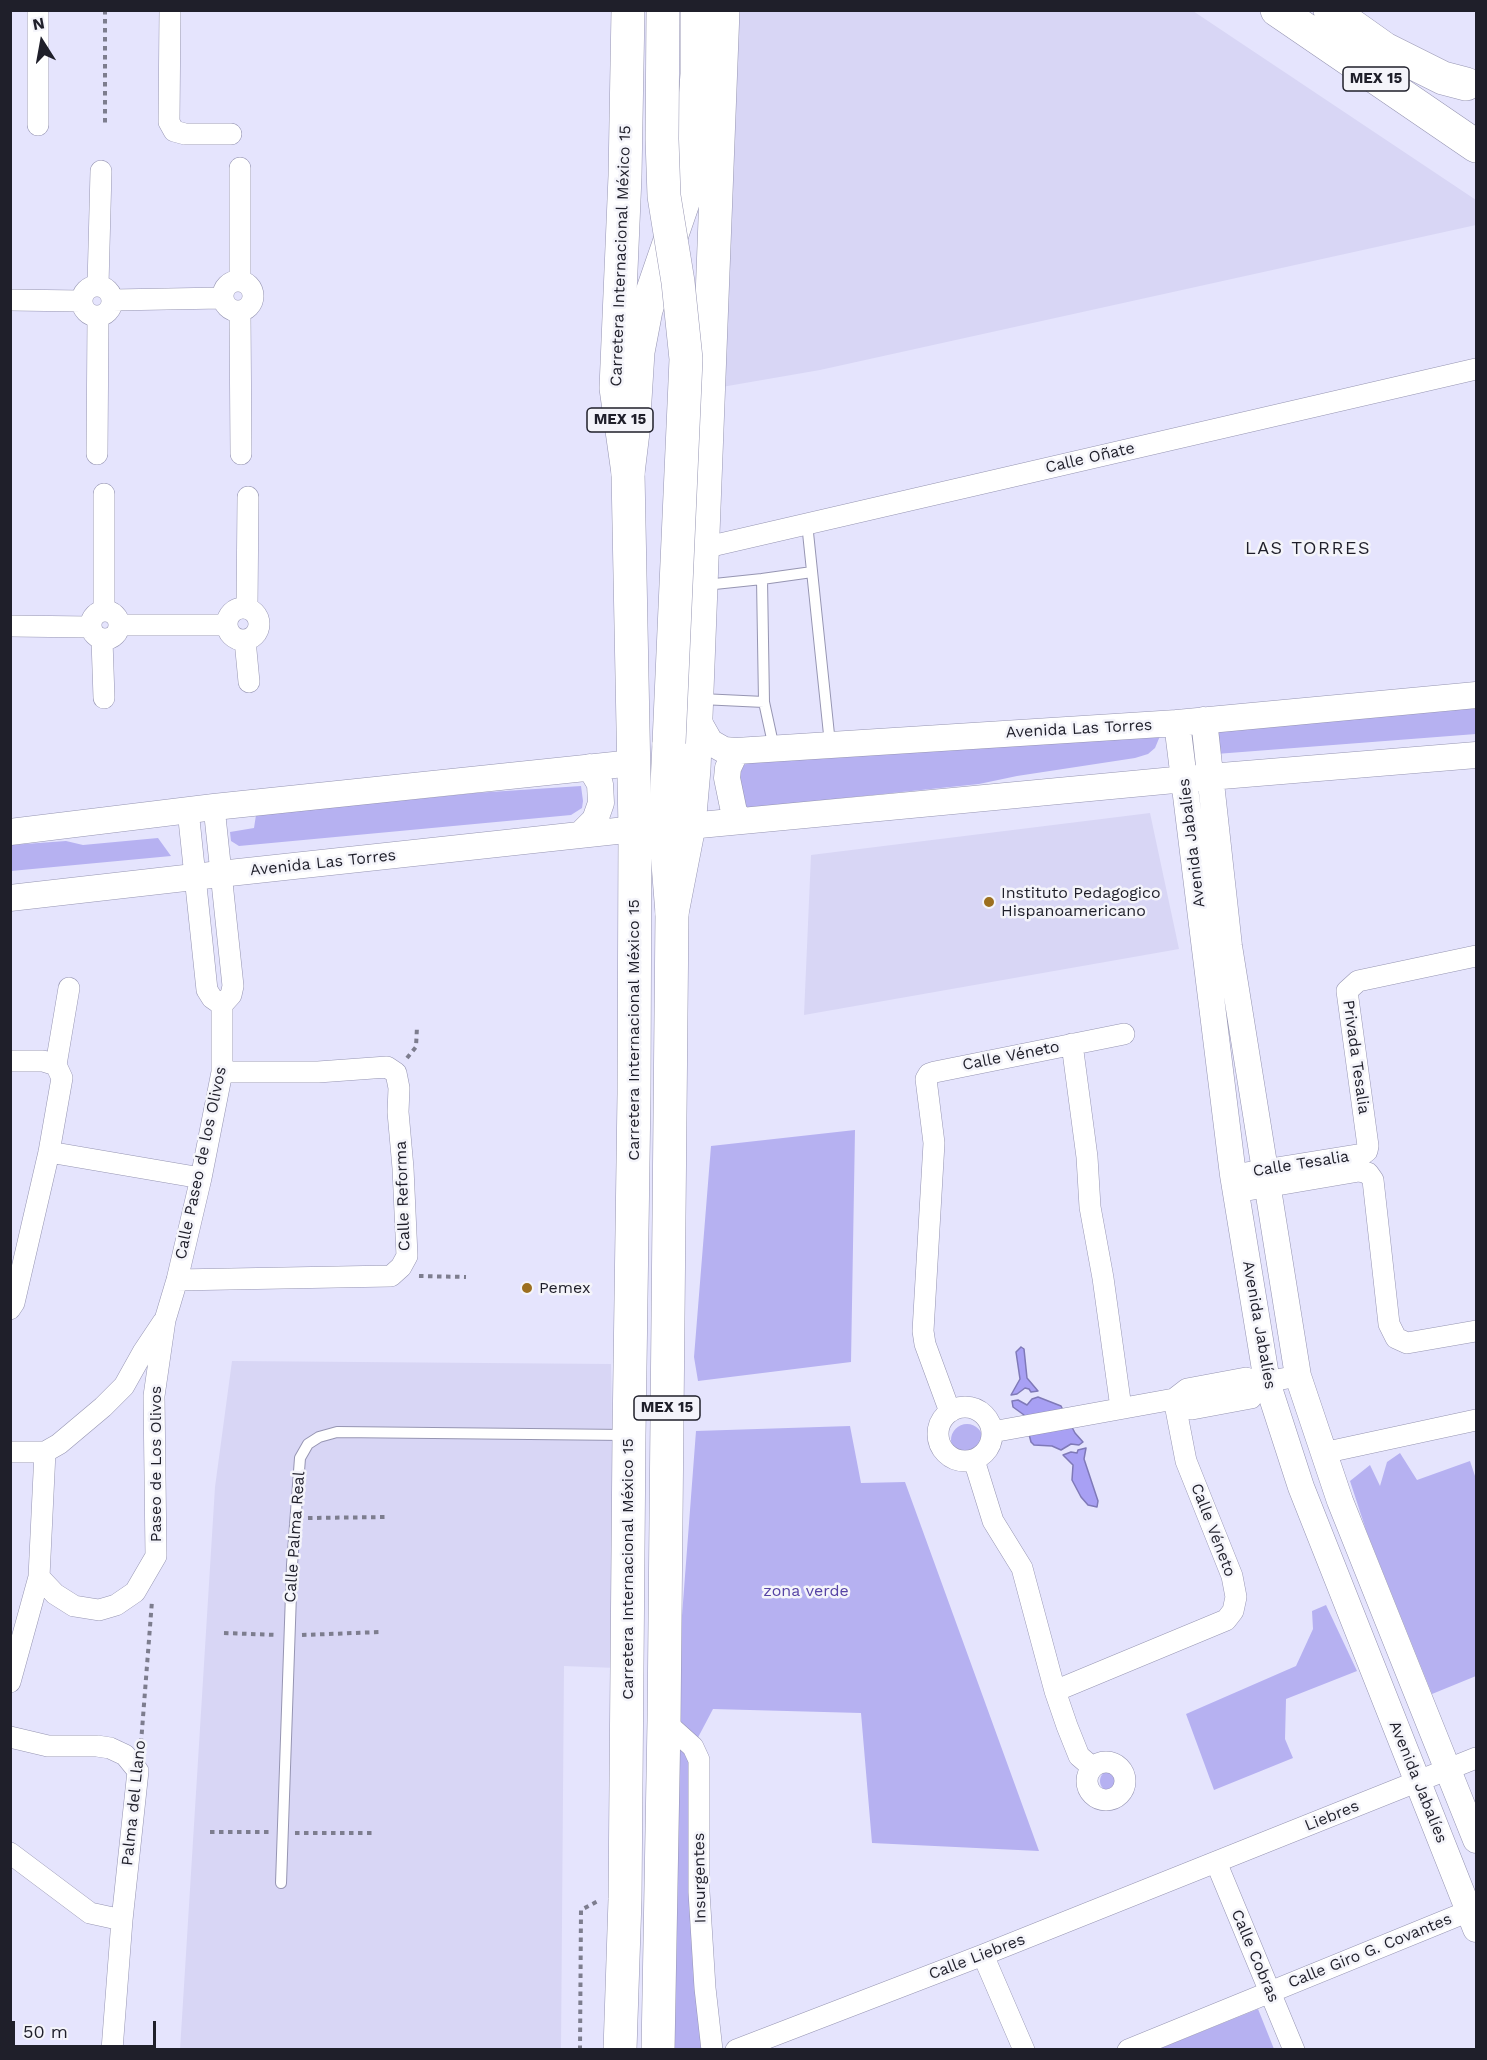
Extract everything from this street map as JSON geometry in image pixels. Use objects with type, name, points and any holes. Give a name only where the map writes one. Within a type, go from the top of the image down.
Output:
[{"type":"main road","name":"Carretera Internacional México 15","points":[[620,2049],[625,1899],[635,829],[627,473],[616,388],[625,176],[628,10]]},
{"type":"main road","name":"MEX 15","points":[[658,2049],[664,1721],[672,913],[665,827],[686,359],[684,323],[671,233],[663,196],[663,10]]},
{"type":"main road","points":[[627,473],[633,432],[638,352],[646,310],[688,188],[697,74],[697,10]]},
{"type":"main road","name":"MEX 15","points":[[672,913],[690,826],[694,769],[723,10]]},
{"type":"main road","name":"MEX 15","points":[[1277,10],[1476,146]]},
{"type":"main road","points":[[1330,10],[1385,49],[1443,78],[1471,88]]},
{"type":"main road","name":"MEX 15","points":[[1365,10],[1471,88]]},
{"type":"street","points":[[38,10],[38,125]]},
{"type":"street","points":[[170,10],[169,122],[174,132],[231,134]]},
{"type":"street","points":[[240,168],[240,281]]},
{"type":"street","points":[[98,285],[101,171]]},
{"type":"street","points":[[240,281],[248,284],[253,291],[253,300],[248,308],[240,312],[231,311],[225,306],[222,298],[224,289],[230,282],[240,281]]},
{"type":"street","points":[[98,285],[105,287],[111,293],[113,300],[106,314],[98,317],[90,315],[84,309],[81,301],[86,290],[98,285]]},
{"type":"street","points":[[113,300],[222,298]]},
{"type":"street","points":[[10,300],[81,301]]},
{"type":"street","points":[[240,312],[241,454]]},
{"type":"street","points":[[97,454],[98,317]]},
{"type":"street","name":"Calle Oñate","points":[[703,548],[1476,369]]},
{"type":"street","points":[[104,494],[104,611]]},
{"type":"street","points":[[247,608],[248,497]]},
{"type":"street","points":[[240,607],[247,608],[255,612],[259,620],[258,629],[253,637],[245,640],[236,639],[229,633],[226,625],[227,617],[240,607]]},
{"type":"street","points":[[10,626],[96,634],[112,638],[120,625],[113,613],[104,611],[96,613],[91,619],[96,634],[104,698]]},
{"type":"street","points":[[120,625],[226,625]]},
{"type":"street","points":[[245,640],[249,682]]},
{"type":"street","name":"Avenida Las Torres","points":[[697,709],[710,742],[724,750],[736,751],[1177,723],[1476,695]]},
{"type":"street","name":"Avenida Jabalíes","points":[[1204,720],[1197,779],[1202,934],[1264,1382],[1312,1514],[1417,1782],[1472,1907]]},
{"type":"street","name":"Avenida Jabalíes","points":[[1177,723],[1197,779],[1229,946],[1298,1376],[1340,1501],[1476,1840]]},
{"type":"street","points":[[736,751],[728,768],[727,778],[734,812],[741,821]]},
{"type":"street","points":[[690,826],[1476,754]]},
{"type":"street","points":[[10,832],[214,807],[633,763]]},
{"type":"street","points":[[580,835],[595,820],[601,804],[600,784],[590,767]]},
{"type":"street","name":"Calle Paseo de los Olivos","points":[[165,1320],[177,1280],[201,1178],[222,1072],[222,1005],[231,995],[233,986],[214,807]]},
{"type":"street","points":[[188,810],[207,990],[212,998],[222,1005]]},
{"type":"street","name":"Avenida Las Torres","points":[[10,898],[635,829]]},
{"type":"street","name":"Privada Tesalia","points":[[1367,1151],[1347,992],[1358,981],[1476,956]]},
{"type":"street","points":[[10,1309],[14,1303],[49,1152],[62,1078],[56,1065],[69,988]]},
{"type":"street","points":[[1072,1044],[1124,1035]]},
{"type":"street","name":"Calle Véneto","points":[[950,1412],[925,1344],[923,1330],[934,1143],[926,1079],[929,1074],[935,1072],[1072,1044],[1088,1157],[1090,1207],[1103,1278],[1121,1408]]},
{"type":"street","points":[[10,1061],[43,1061],[56,1065]]},
{"type":"street","points":[[222,1072],[318,1072],[387,1067],[396,1073]]},
{"type":"street","name":"Calle Reforma","points":[[177,1280],[391,1276],[401,1267],[407,1256],[398,1112],[399,1088],[396,1073]]},
{"type":"street","name":"Calle Tesalia","points":[[1266,1179],[1363,1154],[1367,1151]]},
{"type":"street","points":[[49,1152],[201,1178]]},
{"type":"street","name":"Calle Tesalia","points":[[1235,1184],[1359,1171],[1368,1173],[1373,1180],[1389,1324],[1396,1338],[1407,1342],[1476,1331]]},
{"type":"street","name":"Paseo de Los Olivos","points":[[45,1452],[103,1407],[124,1386],[143,1352],[165,1320]]},
{"type":"street","name":"Paseo de Los Olivos","points":[[39,1577],[55,1594],[74,1606],[99,1610],[116,1605],[135,1592],[156,1556],[154,1396],[165,1320]]},
{"type":"street","points":[[1002,1429],[974,1460],[965,1461],[949,1456],[939,1443],[939,1425],[950,1412],[958,1408],[976,1410],[984,1415],[989,1423],[1002,1429],[1175,1398],[1187,1389],[1246,1378],[1264,1382],[1298,1376]]},
{"type":"street","points":[[124,1386],[142,1383],[154,1396]]},
{"type":"street","name":"Calle Véneto","points":[[1055,1692],[1226,1620],[1233,1611],[1236,1597],[1232,1576],[1186,1461],[1175,1398]]},
{"type":"street","points":[[1323,1453],[1476,1420]]},
{"type":"street","points":[[10,1452],[45,1452],[39,1577],[10,1682]]},
{"type":"street","points":[[974,1460],[993,1521],[1022,1568],[1055,1692],[1079,1756],[1092,1767]]},
{"type":"street","points":[[1312,1514],[1340,1501]]},
{"type":"street","name":"Insurgentes","points":[[664,1721],[693,1747],[699,1760],[699,1892],[705,1988],[712,2049]]},
{"type":"street","points":[[10,1737],[48,1746],[110,1748],[125,1755],[138,1771]]},
{"type":"street","name":"Liebres","points":[[1216,1862],[1476,1758]]},
{"type":"street","name":"Palma del Llano","points":[[112,2049],[122,1920],[138,1771]]},
{"type":"street","points":[[10,1853],[90,1913],[122,1920]]},
{"type":"street","name":"Calle Liebres","points":[[736,2049],[983,1955],[1216,1862]]},
{"type":"street","name":"Calle Cobras","points":[[1216,1862],[1294,2049]]},
{"type":"street","name":"Calle Giro G. Covantes","points":[[1134,2048],[1472,1907]]},
{"type":"street","points":[[983,1955],[1024,2049]]},
{"type":"lane","points":[[807,523],[830,744]]},
{"type":"lane","points":[[701,585],[812,572]]},
{"type":"lane","points":[[762,579],[764,702],[774,748]]},
{"type":"lane","points":[[697,709],[764,702]]},
{"type":"lane","name":"Calle Palma Real","points":[[281,1883],[288,1635],[295,1518],[300,1458],[308,1444],[319,1437],[337,1432],[629,1435]]},
{"type":"path","points":[[105,10],[105,123]]},
{"type":"path","points":[[396,1073],[416,1047],[417,1027]]},
{"type":"path","points":[[391,1276],[466,1277]]},
{"type":"path","points":[[295,1518],[389,1517]]},
{"type":"path","name":"Palma del Llano","points":[[138,1771],[152,1599]]},
{"type":"path","points":[[580,2049],[581,1910],[600,1900],[625,1899]]},
{"type":"path","points":[[10,2042],[21,2049]]},
{"type":"shaded area","points":[[733,11],[1193,11],[1476,200],[1476,225],[820,370],[716,388]]},
{"type":"shaded area","name":"Instituto Pedagogico Hispanoamericano","points":[[1150,813],[1179,949],[804,1015],[811,855]]},
{"type":"shaded area","points":[[1021,1347],[1024,1349],[1027,1378],[1038,1391],[1031,1392],[1025,1388],[1011,1395],[1020,1379],[1016,1352]]},
{"type":"shaded area","points":[[232,1361],[611,1364],[616,1668],[564,1666],[561,2049],[180,2050],[215,1487]]},
{"type":"shaded area","points":[[1038,1397],[1061,1406],[1075,1433],[1083,1442],[1079,1445],[1071,1444],[1061,1450],[1052,1446],[1034,1445],[1031,1442],[1024,1415],[1013,1407],[1012,1401],[1018,1400],[1027,1405],[1032,1399]]},
{"type":"shaded area","points":[[1086,1448],[1084,1459],[1098,1501],[1097,1507],[1088,1505],[1081,1497],[1072,1480],[1073,1465],[1063,1455],[1071,1452],[1077,1453],[1078,1450]]},
{"type":"green space","points":[[1476,691],[1476,734],[1216,754],[1212,733]]},
{"type":"green space","points":[[1160,736],[1155,748],[1148,754],[1135,758],[979,784],[748,808],[744,804],[738,777],[744,765],[774,748]]},
{"type":"green space","points":[[581,786],[582,808],[571,815],[239,846],[231,841],[230,832],[254,828],[256,815],[475,793]]},
{"type":"green space","points":[[158,838],[171,856],[11,871],[11,845],[66,841],[83,845]]},
{"type":"green space","points":[[855,1130],[851,1362],[698,1381],[694,1357],[711,1146]]},
{"type":"green space","points":[[967,1424],[979,1428],[983,1440],[979,1452],[967,1456],[955,1452],[951,1440],[955,1428]]},
{"type":"green space","name":"zona verde","points":[[850,1426],[861,1483],[905,1482],[1039,1851],[872,1843],[861,1713],[713,1709],[693,1747],[708,2049],[668,2050],[674,1721],[696,1431]]},
{"type":"green space","points":[[1400,1453],[1417,1480],[1470,1461],[1476,1479],[1476,1676],[1432,1694],[1366,1530],[1350,1481],[1370,1465],[1380,1486],[1387,1462]]},
{"type":"green space","points":[[1326,1605],[1357,1671],[1286,1699],[1285,1739],[1293,1758],[1214,1790],[1186,1714],[1296,1666],[1313,1629],[1312,1611]]},
{"type":"green space","points":[[1111,1770],[1119,1773],[1122,1781],[1119,1789],[1111,1792],[1103,1789],[1100,1781],[1103,1773]]},
{"type":"green space","points":[[1258,2009],[1274,2049],[1156,2050]]},
{"type":"place","name":"Instituto Pedagogico Hispanoamericano","points":[[989,902]]},
{"type":"place","name":"Pemex","points":[[527,1288]]},
{"type":"district","name":"LAS TORRES","points":[[1308,549]]}]
